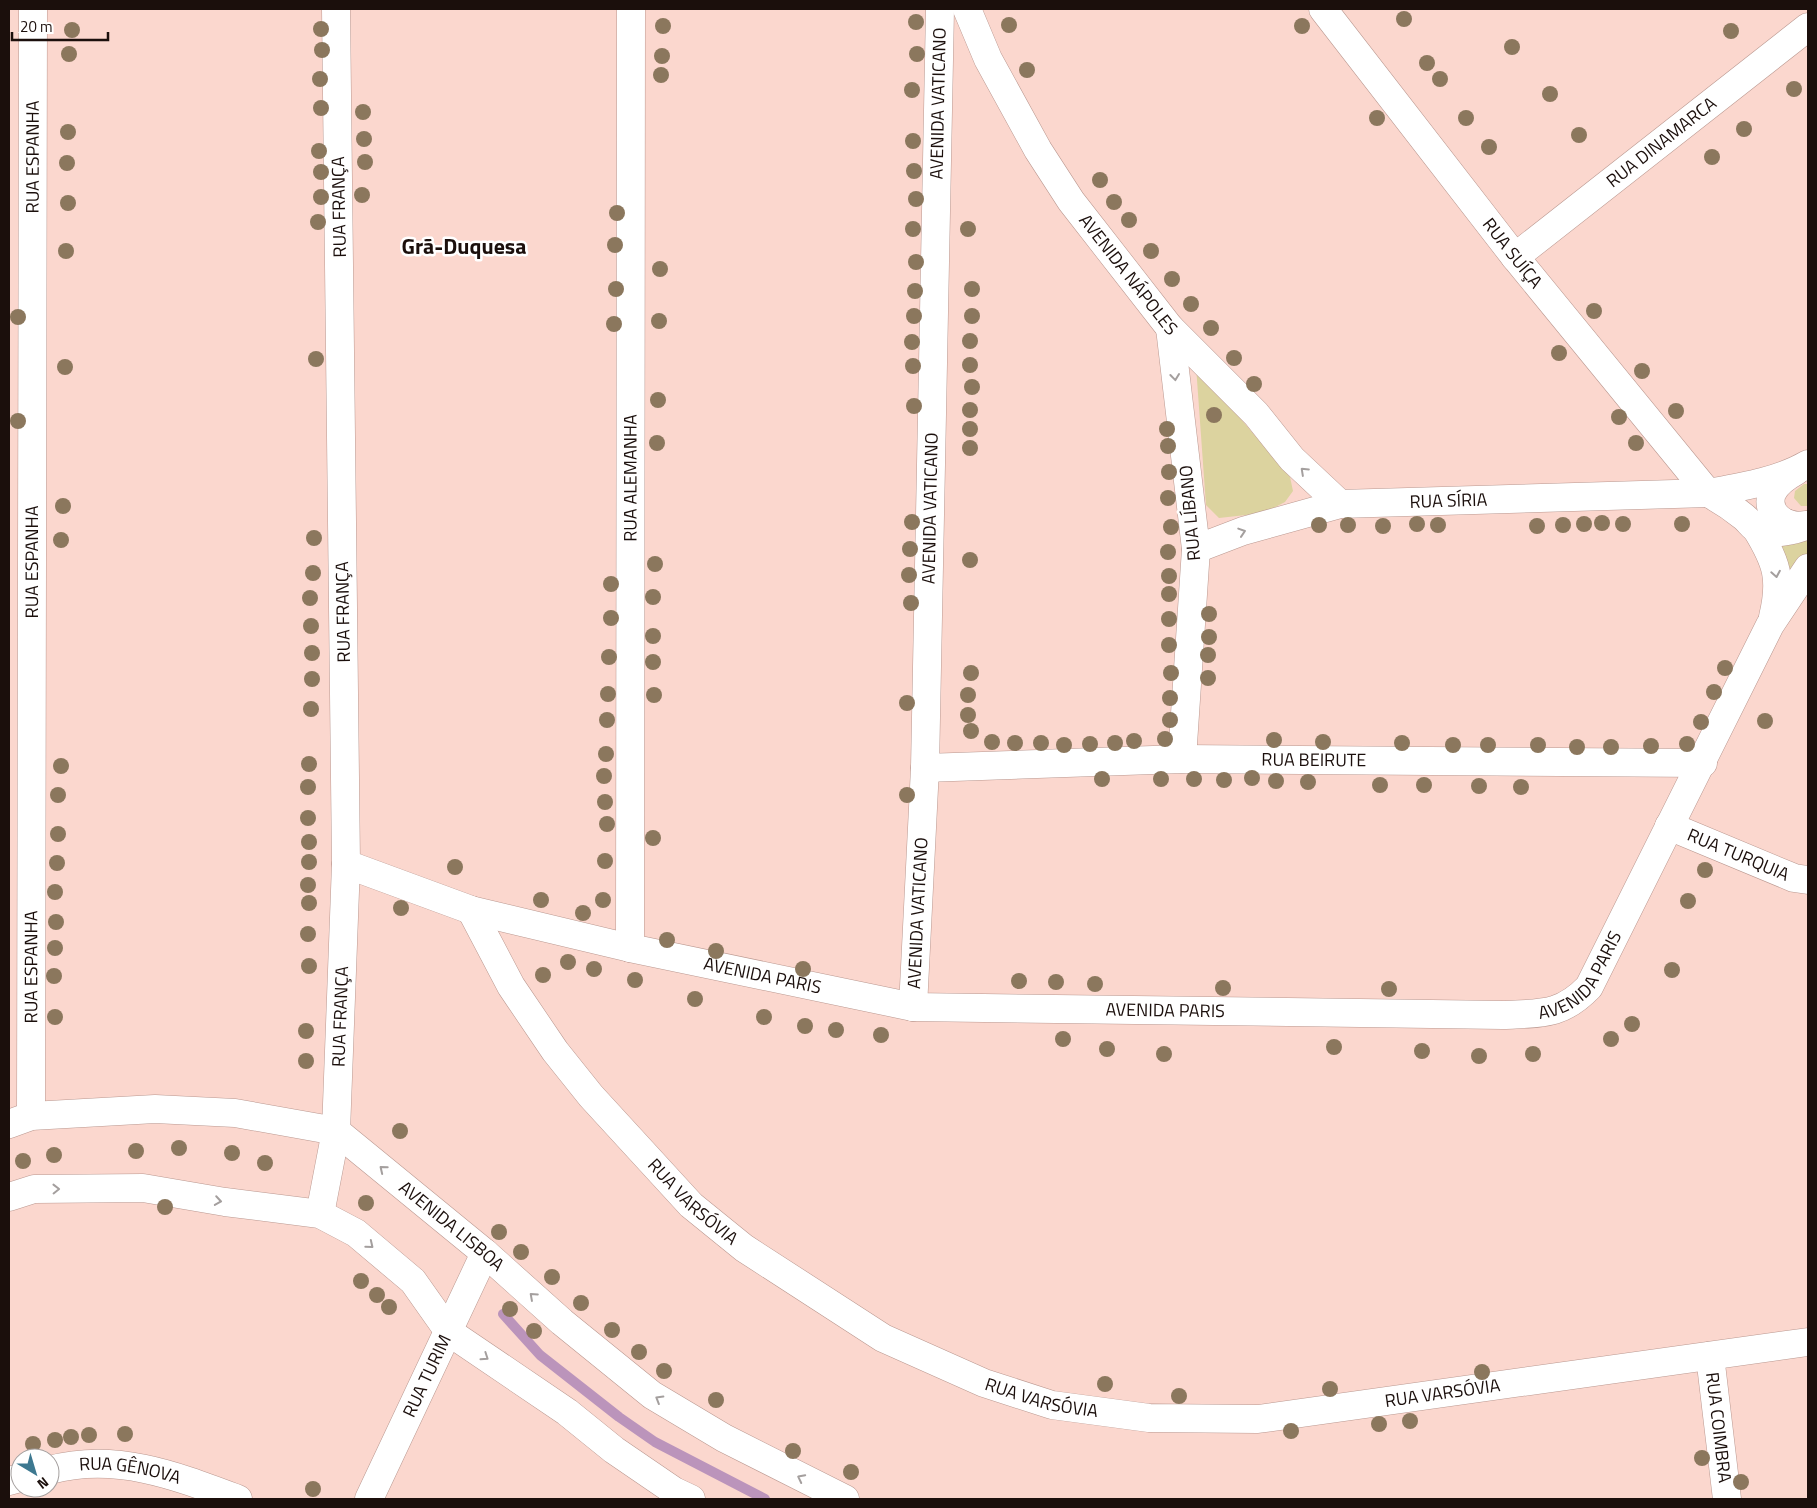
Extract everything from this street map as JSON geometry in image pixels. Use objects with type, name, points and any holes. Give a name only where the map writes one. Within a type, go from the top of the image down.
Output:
[{"type":"street","name":"RUA ESPANHA","points":[[20,1120],[33,9]]},
{"type":"street","name":"RUA FRANÇA","points":[[320,1214],[336,1131],[346,864],[336,9]]},
{"type":"street","name":"RUA ALEMANHA","points":[[630,948],[631,9]]},
{"type":"street","name":"AVENIDA VATICANO","points":[[913,1007],[924,768],[940,9]]},
{"type":"street","name":"AVENIDA NÁPOLES","points":[[967,9],[988,59],[1038,150],[1071,201],[1170,328],[1256,414],[1292,460],[1340,504]]},
{"type":"street","name":"RUA SUÍÇA","points":[[1323,9],[1515,257],[1708,493]]},
{"type":"street","name":"RUA DINAMARCA","points":[[1515,257],[1808,26]]},
{"type":"street","name":"RUA LÍBANO","points":[[1170,328],[1196,549],[1182,759]]},
{"type":"street","points":[[1708,493],[1753,483],[1806,466]]},
{"type":"street","points":[[1806,466],[1781,482],[1772,492],[1771,498],[1773,511],[1781,521],[1794,526],[1808,524]]},
{"type":"street","name":"AVENIDA PARIS","points":[[1708,493],[1730,506],[1757,530],[1775,566],[1778,585],[1770,625]]},
{"type":"street","name":"RUA SÍRIA","points":[[1196,549],[1243,531],[1340,504],[1708,493]]},
{"type":"street","points":[[1757,530],[1786,532],[1808,524]]},
{"type":"street","name":"AVENIDA PARIS","points":[[346,864],[471,910],[630,948],[913,1007],[1504,1015],[1556,1010],[1578,998],[1589,987],[1770,625],[1808,568]]},
{"type":"street","name":"RUA BEIRUTE","points":[[924,768],[1182,759],[1703,762]]},
{"type":"street","name":"RUA TURQUIA","points":[[1669,826],[1794,878],[1808,880]]},
{"type":"street","name":"RUA VARSÓVIA","points":[[471,910],[511,986],[555,1051],[591,1096],[691,1205],[744,1248],[883,1338],[984,1383],[1052,1406],[1150,1418],[1258,1419],[1808,1342]]},
{"type":"street","name":"AVENIDA LISBOA","points":[[20,1120],[155,1109],[235,1113],[336,1131],[484,1253],[562,1322],[652,1396],[724,1438],[845,1499]]},
{"type":"street","points":[[9,1197],[34,1189],[143,1188],[225,1202],[320,1214],[356,1233],[414,1281],[449,1332],[567,1412],[614,1450],[674,1491],[691,1499]]},
{"type":"street","name":"RUA TURIM","points":[[369,1499],[449,1332],[484,1253]]},
{"type":"street","name":"RUA COIMBRA","points":[[1710,1356],[1727,1499]]},
{"type":"street","name":"RUA GÊNOVA","points":[[60,1468],[109,1463],[159,1471],[238,1499]]},
{"type":"shaded area","points":[[1196,366],[1290,477],[1293,491],[1285,502],[1264,513],[1219,518],[1206,505]]},
{"type":"shaded area","points":[[1804,484],[1808,484],[1808,506],[1801,506],[1794,498],[1795,491]]},
{"type":"shaded area","points":[[1808,536],[1808,556],[1792,585],[1780,550],[1781,544]]},
{"type":"waterway","points":[[503,1314],[540,1355],[619,1417],[655,1442],[765,1499]]},
{"type":"district","name":"Grã-Duquesa","points":[[464,246]]}]
